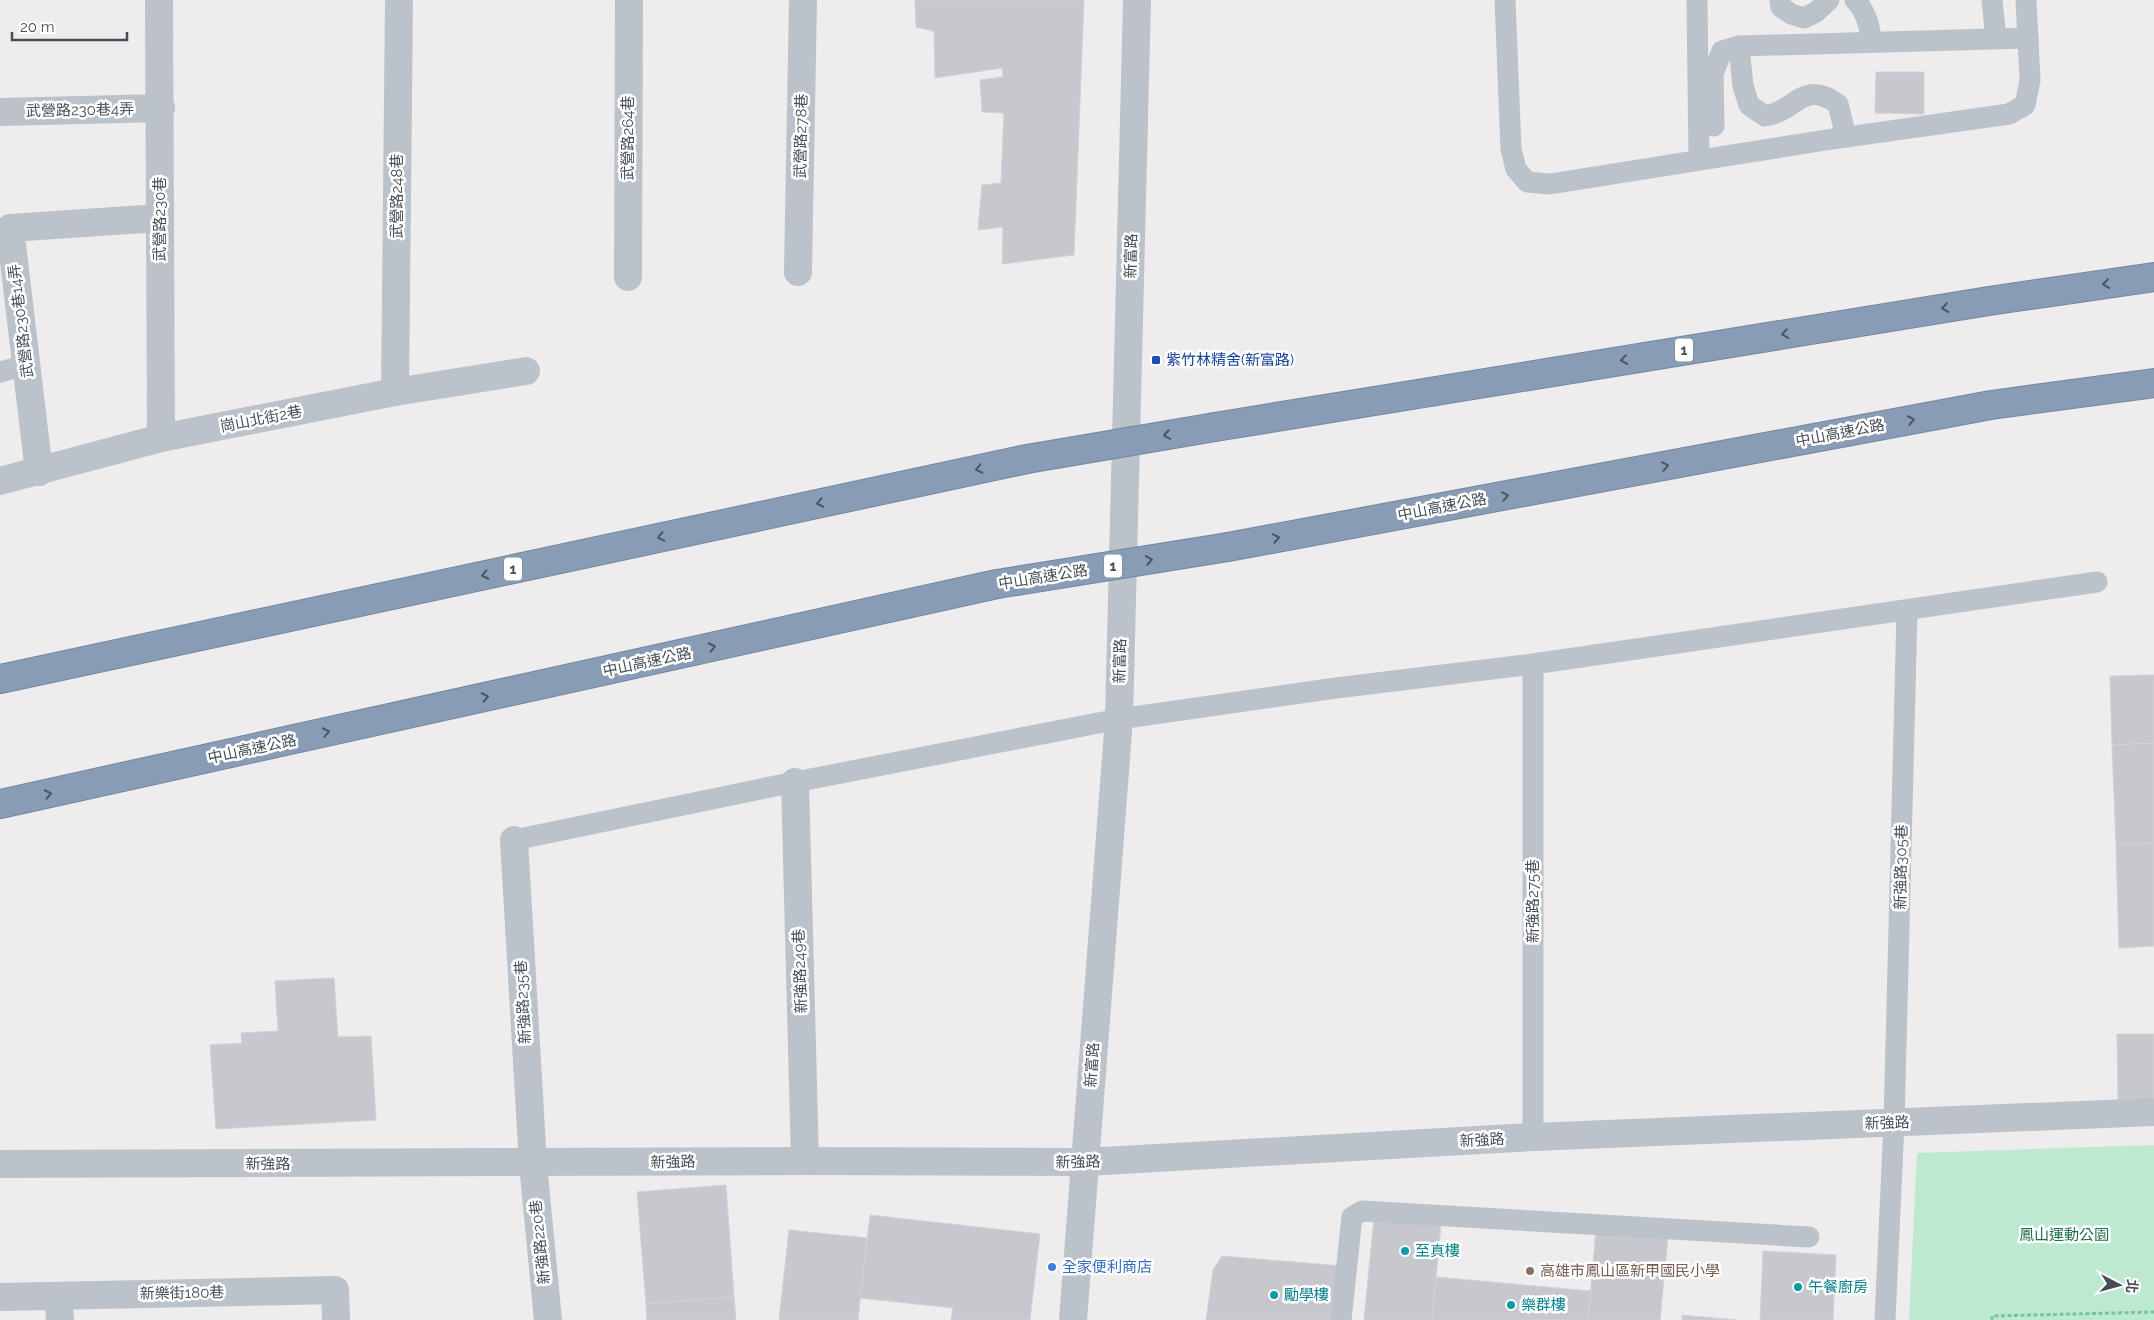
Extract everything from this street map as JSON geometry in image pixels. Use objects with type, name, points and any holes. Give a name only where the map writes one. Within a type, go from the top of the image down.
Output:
[{"type":"highway","name":"1","points":[[0,679],[1026,458],[1970,304],[2154,277]]},
{"type":"highway","name":"中山高速公路","points":[[0,804],[997,584],[1228,547],[1992,406],[2154,383]]},
{"type":"street","name":"武營路230巷","points":[[159,0],[161,108],[159,218],[161,438]]},
{"type":"street","name":"武營路248巷","points":[[395,392],[399,0]]},
{"type":"street","name":"武營路264巷","points":[[628,277],[629,0]]},
{"type":"street","name":"武營路278巷","points":[[798,272],[803,0]]},
{"type":"street","name":"新富路","points":[[1073,1320],[1119,719],[1138,0]]},
{"type":"street","name":"武營路230巷4弄","points":[[0,112],[161,108]]},
{"type":"street","name":"武營路230巷14弄","points":[[39,472],[26,365],[5,228],[159,218]]},
{"type":"street","name":"崗山北街2巷","points":[[0,481],[161,438],[395,392],[526,371]]},
{"type":"street","name":"新強路249巷","points":[[795,782],[805,1161]]},
{"type":"street","name":"新強路235巷","points":[[514,840],[533,1164]]},
{"type":"street","name":"新強路","points":[[0,1164],[533,1164],[805,1161],[1085,1162],[1533,1138],[2154,1112]]},
{"type":"street","name":"新強路220巷","points":[[533,1164],[548,1320]]},
{"type":"street","name":"新樂街180巷","points":[[0,1297],[59,1308],[335,1290],[336,1320]]},
{"type":"lane","points":[[1505,0],[1511,149],[1516,170],[1527,182],[1550,184],[1846,137],[2009,114],[2025,105],[2030,80],[2026,0]]},
{"type":"lane","points":[[1697,0],[1698,160]]},
{"type":"lane","points":[[1780,0],[1781,7],[1791,14],[1804,18],[1816,12],[1829,0]]},
{"type":"lane","points":[[1855,0],[1864,9],[1869,21],[1872,42]]},
{"type":"lane","points":[[1992,2],[1996,39]]},
{"type":"lane","points":[[1714,126],[1713,74],[1722,51],[1739,46],[2028,38]]},
{"type":"lane","points":[[1739,46],[1743,86],[1749,106],[1765,116],[1779,114],[1791,103],[1808,94],[1826,96],[1838,104],[1846,137]]},
{"type":"lane","points":[[0,372],[26,365]]},
{"type":"lane","points":[[514,840],[795,782],[1119,719],[1336,688],[1533,664],[1907,612],[2097,582]]},
{"type":"lane","name":"新強路305巷","points":[[1885,1320],[1894,1122],[1907,612]]},
{"type":"lane","name":"新強路275巷","points":[[1533,664],[1533,1138]]},
{"type":"lane","points":[[1341,1320],[1352,1217],[1362,1211],[1809,1236]]},
{"type":"path","points":[[1992,1320],[1992,1316],[2154,1312]]},
{"type":"green space","name":"鳳山運動公園","points":[[2154,1145],[2154,1320],[1909,1320],[1917,1153]]},
{"type":"building","points":[[915,0],[1084,0],[1074,255],[1002,264],[1003,227],[978,230],[982,185],[1001,183],[1004,113],[982,112],[980,80],[1003,77],[1002,68],[935,78],[934,31],[916,27]]},
{"type":"building","points":[[1876,72],[1924,72],[1924,114],[1875,113]]},
{"type":"building","points":[[2154,675],[2154,743],[2112,745],[2110,676]]},
{"type":"building","points":[[2154,743],[2154,843],[2116,845],[2112,745]]},
{"type":"building","points":[[2154,843],[2154,946],[2119,948],[2116,845]]},
{"type":"building","points":[[334,978],[338,1037],[371,1036],[376,1120],[216,1129],[210,1045],[242,1043],[241,1033],[278,1031],[275,981]]},
{"type":"building","points":[[2117,1034],[2154,1034],[2154,1100],[2118,1100]]},
{"type":"building","points":[[726,1185],[734,1297],[646,1304],[637,1192]]},
{"type":"building","points":[[870,1215],[1040,1234],[1030,1320],[951,1320],[953,1308],[860,1298]]},
{"type":"building","name":"至真樓","points":[[1374,1218],[1441,1225],[1432,1320],[1364,1320]]},
{"type":"building","points":[[789,1230],[867,1238],[858,1320],[779,1320]]},
{"type":"building","points":[[1596,1230],[1668,1237],[1660,1320],[1588,1320]]},
{"type":"building","name":"午餐廚房","points":[[1763,1251],[1836,1255],[1833,1320],[1760,1320]]},
{"type":"building","name":"勵學樓","points":[[1222,1256],[1342,1266],[1337,1320],[1206,1320],[1213,1270]]},
{"type":"building","name":"樂群樓","points":[[1436,1277],[1591,1291],[1588,1320],[1432,1320]]},
{"type":"building","points":[[734,1297],[736,1320],[647,1320],[646,1304]]},
{"type":"building","points":[[1682,1315],[1737,1320],[1682,1320]]},
{"type":"place","name":"紫竹林精舍(新富路)","points":[[1156,360]]},
{"type":"place","name":"至真樓","points":[[1405,1251]]},
{"type":"place","name":"全家便利商店","points":[[1052,1267]]},
{"type":"place","name":"高雄市鳳山區新甲國民小學","points":[[1530,1271]]},
{"type":"place","name":"午餐廚房","points":[[1798,1287]]},
{"type":"place","name":"勵學樓","points":[[1274,1295]]},
{"type":"place","name":"樂群樓","points":[[1511,1305]]}]
